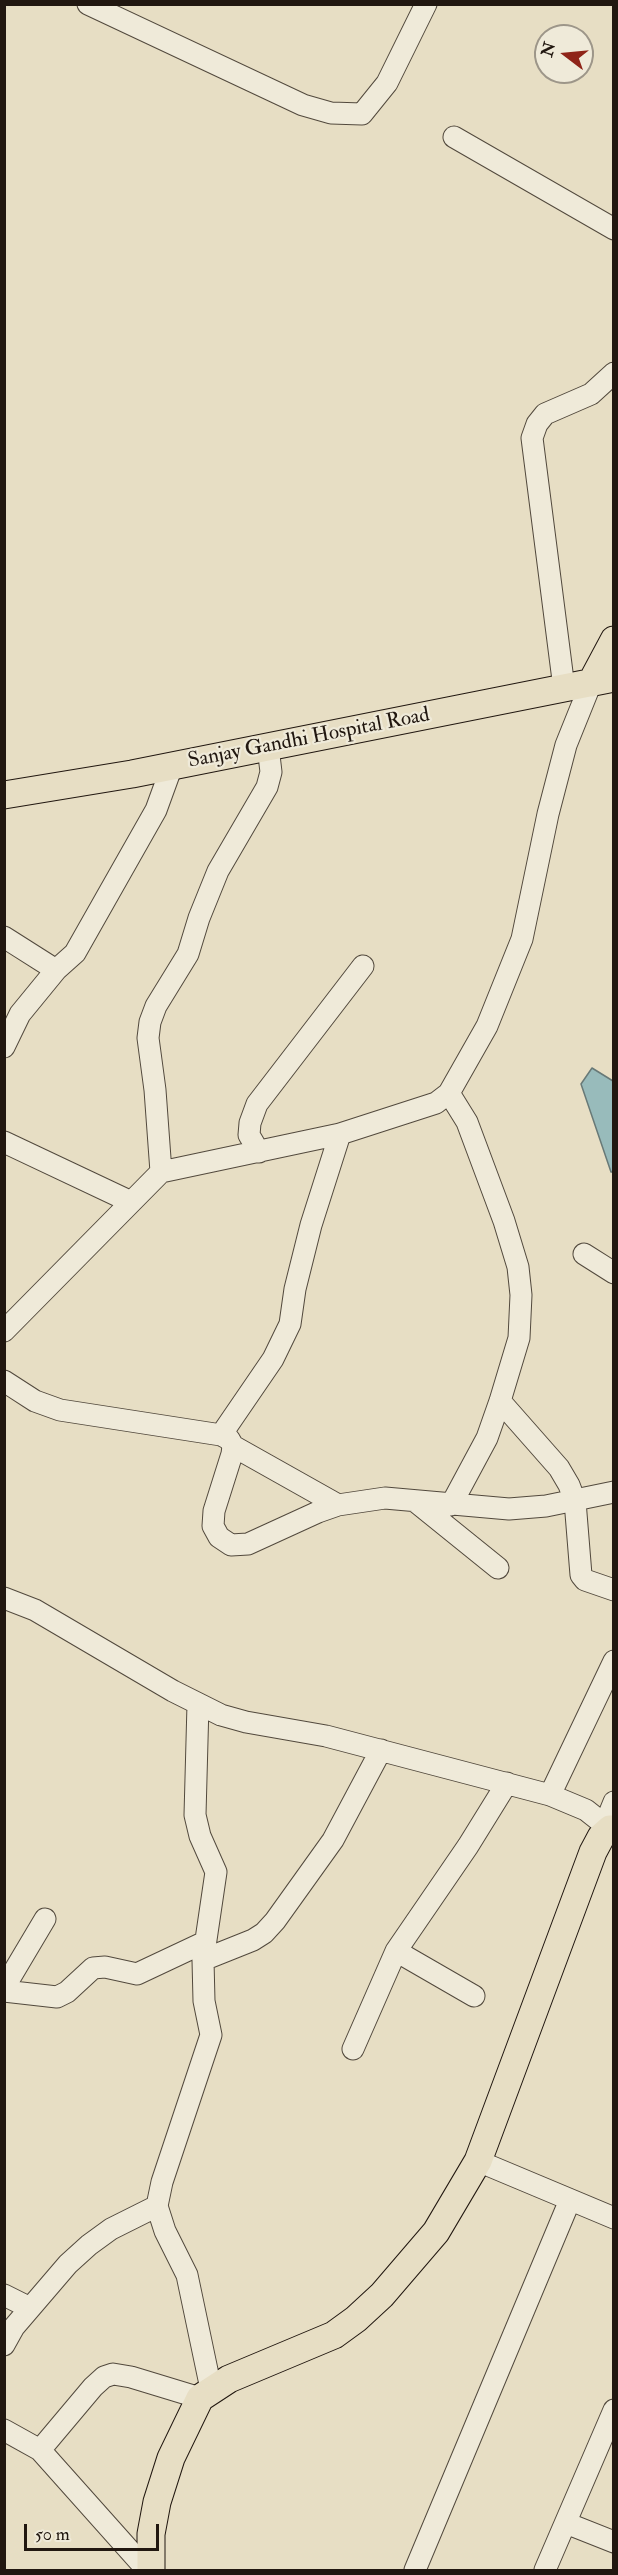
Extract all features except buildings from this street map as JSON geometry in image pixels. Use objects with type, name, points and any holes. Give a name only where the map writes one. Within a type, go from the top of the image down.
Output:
[{"type":"main road","points":[[602,681],[614,640]]},
{"type":"main road","name":"Sanjay Gandhi Hospital Road","points":[[4,795],[172,766],[602,681]]},
{"type":"main road","points":[[146,2570],[157,2502],[171,2458],[206,2393],[229,2379],[334,2335],[356,2319],[388,2288],[436,2232],[478,2161],[593,1852],[609,1828]]},
{"type":"street","points":[[88,4],[303,105],[331,113],[362,114],[387,82],[426,4]]},
{"type":"street","points":[[454,137],[614,229]]},
{"type":"street","points":[[564,688],[532,438],[537,424],[545,414],[591,394],[614,373]]},
{"type":"street","points":[[4,1331],[129,1201],[160,1172],[339,1134],[436,1103],[449,1093],[488,1026],[522,939],[548,814],[566,745],[602,681]]},
{"type":"street","points":[[160,1172],[155,1090],[148,1038],[150,1022],[156,1006],[188,954],[199,918],[219,871],[267,787],[271,772],[268,747]]},
{"type":"street","points":[[4,1047],[20,1014],[56,970],[75,953],[156,810],[172,766]]},
{"type":"street","points":[[4,937],[56,970]]},
{"type":"street","points":[[259,1152],[249,1135],[250,1123],[257,1104],[363,966]]},
{"type":"street","points":[[449,1093],[466,1122],[504,1221],[518,1267],[521,1295],[521,1323],[500,1401],[487,1438],[451,1505]]},
{"type":"street","points":[[339,1134],[311,1225],[295,1289],[290,1324],[227,1440],[214,1511],[213,1526],[219,1537],[231,1545],[248,1544],[338,1505],[385,1498],[509,1509],[546,1506],[614,1492]]},
{"type":"street","points":[[4,1142],[129,1201]]},
{"type":"street","points":[[584,1254],[614,1273]]},
{"type":"street","points":[[4,1381],[35,1401],[60,1410],[227,1440],[338,1505]]},
{"type":"street","points":[[500,1401],[559,1468],[575,1501],[581,1575],[585,1580],[614,1590]]},
{"type":"street","points":[[415,1501],[498,1568]]},
{"type":"street","points":[[4,1598],[35,1610],[198,1704],[246,1722],[326,1736],[550,1795],[586,1810],[609,1828],[614,1802]]},
{"type":"street","points":[[550,1795],[614,1661]]},
{"type":"street","points":[[40,2450],[104,2377],[113,2374],[206,2393],[187,2275],[165,2230],[158,2206],[162,2182],[211,2035],[204,2001],[204,1951],[216,1872],[200,1836],[195,1815],[198,1704]]},
{"type":"street","points":[[45,1919],[4,1990],[57,1997],[67,1992],[93,1968],[105,1967],[137,1974],[204,1951],[253,1940],[264,1933],[275,1921],[333,1840],[381,1750]]},
{"type":"street","points":[[353,2049],[396,1951],[468,1846],[507,1783]]},
{"type":"street","points":[[396,1951],[474,1996]]},
{"type":"street","points":[[478,2161],[614,2218]]},
{"type":"street","points":[[414,2571],[570,2200]]},
{"type":"street","points":[[4,2345],[14,2327],[30,2308],[68,2264],[89,2245],[120,2224],[158,2206]]},
{"type":"street","points":[[4,2295],[30,2308]]},
{"type":"street","points":[[545,2571],[566,2523],[608,2442],[614,2410]]},
{"type":"street","points":[[4,2430],[40,2450],[146,2570]]},
{"type":"street","points":[[566,2523],[614,2542]]},
{"type":"water","points":[[592,1068],[613,1081],[613,1172],[611,1172],[581,1084]]}]
